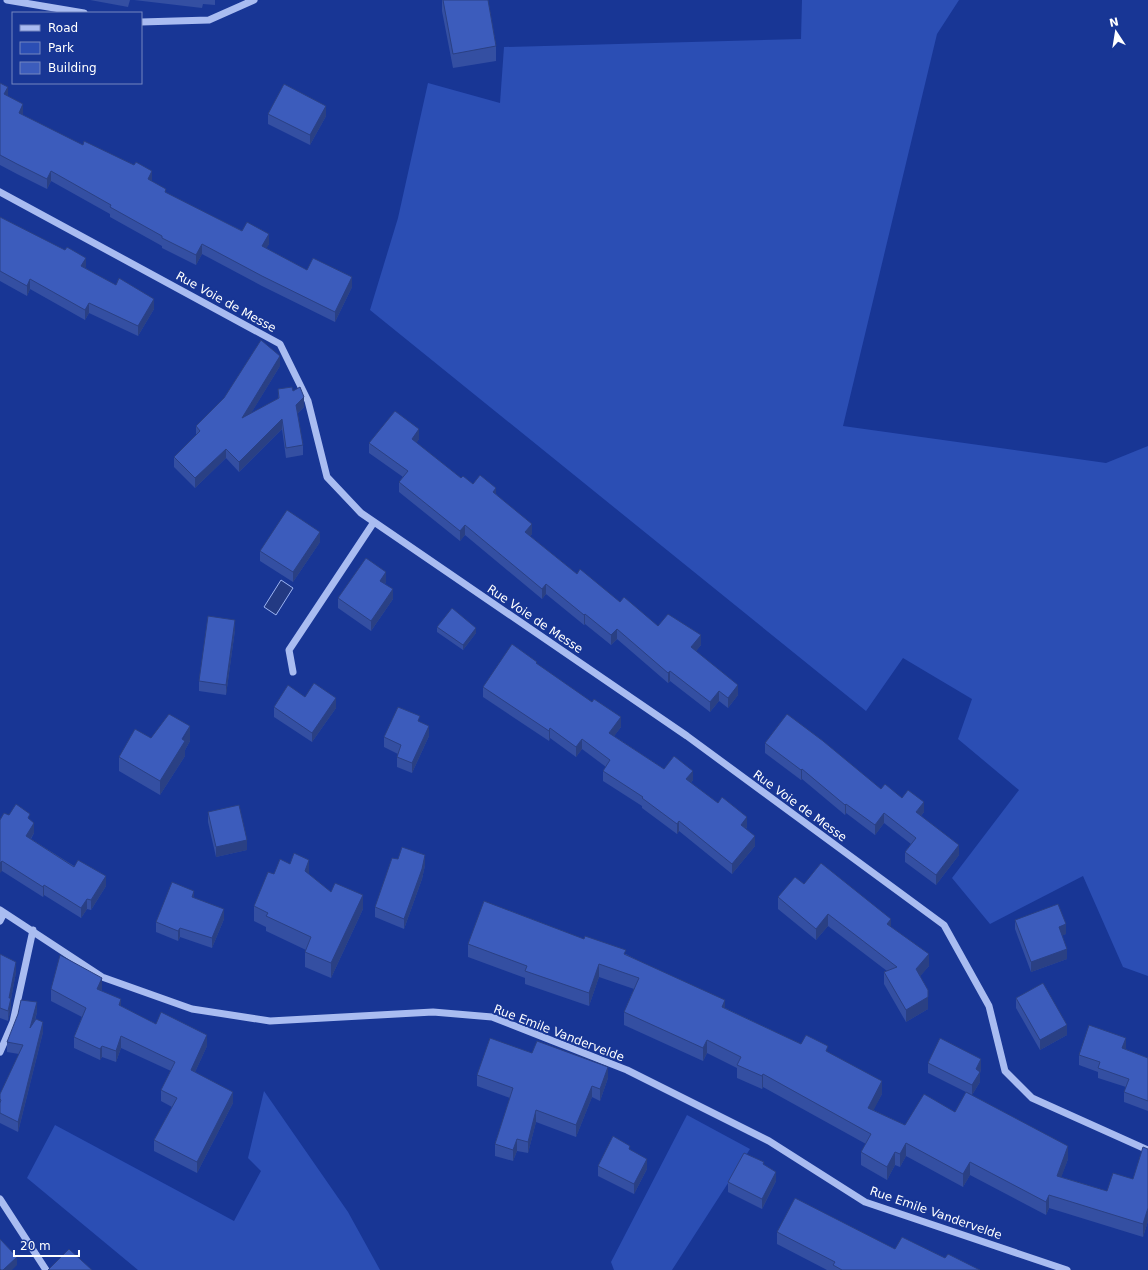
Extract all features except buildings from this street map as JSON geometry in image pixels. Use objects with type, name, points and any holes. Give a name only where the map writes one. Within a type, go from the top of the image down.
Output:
[{"type":"street","points":[[7,0],[78,12]]},
{"type":"street","points":[[142,22],[209,20],[254,0]]},
{"type":"street","name":"Rue Voie de Messe","points":[[0,192],[280,344],[308,401],[327,477],[362,513],[687,736],[944,924],[988,1006],[1005,1071],[1032,1098],[1148,1150]]},
{"type":"street","points":[[293,672],[289,650],[374,522]]},
{"type":"street","points":[[0,921],[2,911]]},
{"type":"street","name":"Rue Emile Vandervelde","points":[[2,911],[102,977],[192,1008],[270,1020],[433,1012],[492,1017],[627,1070],[769,1141],[865,1202],[1067,1270]]},
{"type":"street","points":[[0,1052],[13,1022],[32,930]]},
{"type":"street","points":[[0,1199],[46,1270]]},
{"type":"green space","points":[[802,0],[959,0],[937,34],[843,426],[1106,463],[1148,446],[1148,976],[1123,967],[1083,876],[990,924],[952,878],[1019,790],[958,739],[972,699],[903,658],[866,711],[370,310],[398,218],[428,83],[500,103],[504,47],[801,39]]},
{"type":"green space","points":[[264,1091],[348,1212],[380,1270],[138,1270],[27,1178],[55,1125],[234,1221],[261,1171],[248,1158]]},
{"type":"green space","points":[[687,1115],[750,1149],[672,1270],[614,1270],[611,1262]]},
{"type":"shaded area","points":[[281,580],[293,588],[276,615],[264,607]]}]
